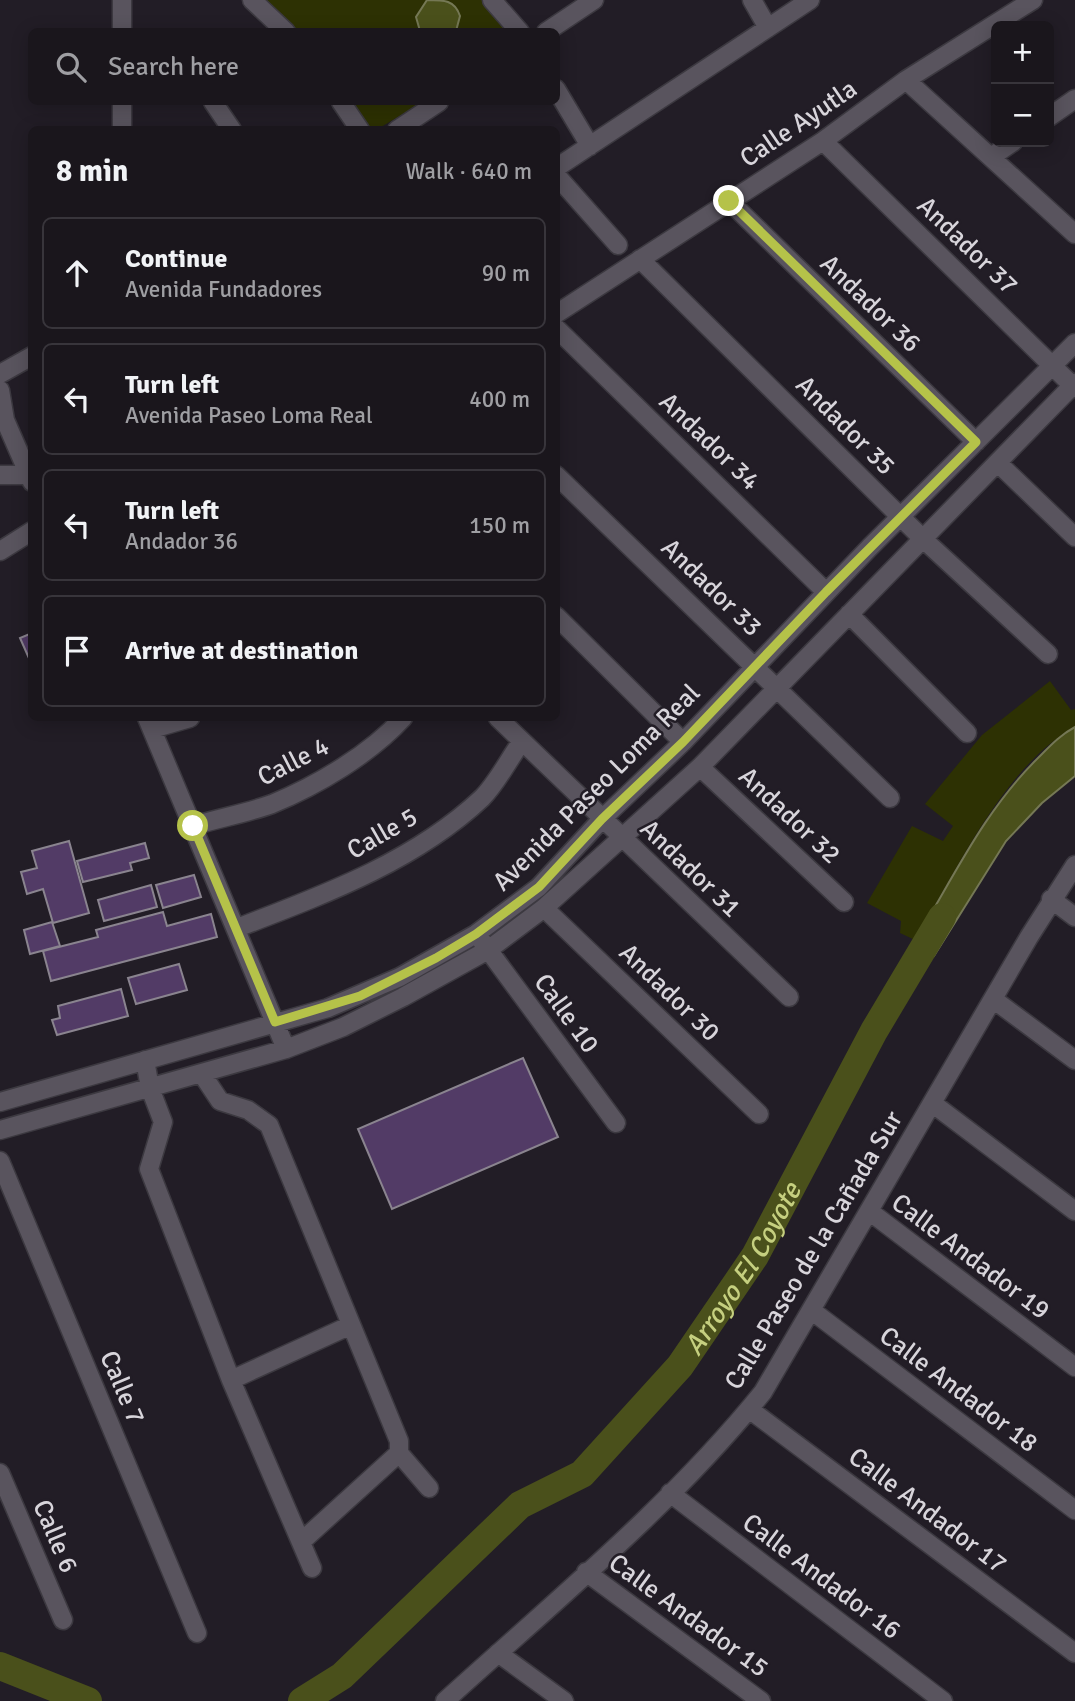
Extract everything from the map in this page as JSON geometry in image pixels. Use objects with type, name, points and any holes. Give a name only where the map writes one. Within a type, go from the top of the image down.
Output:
[{"type":"street","points":[[122,0],[122,28]]},
{"type":"street","points":[[252,0],[282,28]]},
{"type":"street","points":[[492,0],[516,28]]},
{"type":"street","points":[[552,28],[594,0]]},
{"type":"street","points":[[752,0],[768,28]]},
{"type":"street","points":[[560,165],[810,0]]},
{"type":"street","name":"Calle Ayutla","points":[[560,311],[823,141],[906,80],[1033,0]]},
{"type":"street","points":[[906,80],[1075,234]]},
{"type":"street","points":[[560,96],[590,146]]},
{"type":"street","points":[[1054,114],[1075,99]]},
{"type":"street","points":[[122,105],[122,126]]},
{"type":"street","points":[[215,105],[229,126]]},
{"type":"street","points":[[343,105],[357,126]]},
{"type":"street","points":[[403,126],[434,105]]},
{"type":"street","name":"Andador 37","points":[[823,141],[1074,385]]},
{"type":"street","points":[[991,157],[1006,147]]},
{"type":"street","points":[[560,180],[618,245]]},
{"type":"street","name":"Andador 36","points":[[729,201],[976,442]]},
{"type":"street","name":"Andador 35","points":[[640,259],[922,538],[1048,654]]},
{"type":"street","name":"Andador 34","points":[[560,332],[826,592]]},
{"type":"street","name":"Avenida Paseo Loma Real","points":[[0,1130],[286,1049],[343,1027],[441,966],[476,934],[539,887],[602,819],[683,742],[826,592],[1052,363],[1075,343]]},
{"type":"street","points":[[0,374],[28,358]]},
{"type":"street","name":"Avenida Paseo Loma Real","points":[[0,1102],[360,996],[488,950],[544,908],[700,767],[1074,385]]},
{"type":"street","points":[[0,390],[5,420],[28,473]]},
{"type":"street","points":[[998,463],[1075,537]]},
{"type":"street","points":[[0,475],[28,478]]},
{"type":"street","name":"Andador 33","points":[[560,479],[778,686],[890,798]]},
{"type":"street","points":[[0,551],[28,534]]},
{"type":"street","points":[[849,614],[967,733]]},
{"type":"street","points":[[560,620],[683,742]]},
{"type":"street","name":"Calle 4","points":[[193,826],[271,804],[304,789],[342,767],[399,721]]},
{"type":"street","name":"Andador 31","points":[[501,721],[789,997]]},
{"type":"street","points":[[150,723],[286,1049]]},
{"type":"street","name":"Calle 5","points":[[237,928],[356,879],[414,849],[483,796],[522,741]]},
{"type":"street","name":"Andador 32","points":[[700,767],[844,902]]},
{"type":"street","name":"Calle Paseo de la Cañada Sur","points":[[445,1701],[670,1493],[726,1438],[764,1392],[1051,899],[1075,865]]},
{"type":"street","points":[[1051,899],[1075,916]]},
{"type":"street","name":"Andador 30","points":[[544,908],[759,1114]]},
{"type":"street","name":"Calle 10","points":[[476,934],[616,1123]]},
{"type":"street","points":[[992,999],[1075,1060]]},
{"type":"street","points":[[145,1060],[150,1088],[163,1122],[149,1169],[231,1380],[312,1569]]},
{"type":"street","points":[[202,1074],[220,1101],[248,1110],[268,1125],[399,1441],[399,1453],[429,1488]]},
{"type":"street","points":[[932,1104],[1075,1211]]},
{"type":"street","name":"Calle 7","points":[[0,1161],[197,1633]]},
{"type":"street","name":"Calle Andador 19","points":[[869,1211],[1075,1367]]},
{"type":"street","name":"Calle Andador 18","points":[[811,1310],[1075,1510]]},
{"type":"street","points":[[231,1380],[351,1325]]},
{"type":"street","name":"Calle Andador 17","points":[[749,1409],[1075,1653]]},
{"type":"street","points":[[302,1541],[399,1453]]},
{"type":"street","name":"Calle 6","points":[[0,1473],[63,1620]]},
{"type":"street","name":"Calle Andador 16","points":[[670,1493],[943,1701]]},
{"type":"street","name":"Calle Andador 15","points":[[586,1572],[761,1701]]},
{"type":"street","points":[[498,1653],[564,1701]]},
{"type":"shaded area","points":[[253,0],[492,0],[517,28],[286,28]]},
{"type":"shaded area","points":[[427,0],[452,4],[460,16],[457,28],[419,28],[416,17]]},
{"type":"shaded area","points":[[351,105],[418,105],[383,126],[368,126]]},
{"type":"shaded area","points":[[1050,681],[1071,710],[1075,709],[1075,727],[1049,745],[1025,767],[1004,794],[983,823],[915,940],[900,933],[901,921],[867,903],[912,826],[943,841],[953,826],[925,804],[982,735]]},
{"type":"shaded area","points":[[1075,727],[1075,776],[1042,803],[1006,841],[934,956],[913,944],[970,847],[1001,801],[1047,749]]},
{"type":"building","points":[[28,635],[28,656],[20,638]]},
{"type":"building","points":[[69,841],[89,913],[53,923],[43,889],[27,894],[21,872],[37,868],[32,851]]},
{"type":"building","points":[[145,843],[149,858],[130,863],[132,870],[83,882],[77,861]]},
{"type":"building","points":[[194,875],[201,897],[163,908],[156,885]]},
{"type":"building","points":[[151,885],[157,907],[104,921],[98,900]]},
{"type":"building","points":[[163,912],[167,926],[211,914],[217,937],[51,981],[43,951],[98,937],[96,930]]},
{"type":"building","points":[[52,922],[60,946],[30,954],[24,930]]},
{"type":"building","points":[[179,964],[187,990],[136,1004],[128,978]]},
{"type":"building","points":[[121,989],[128,1016],[57,1035],[52,1020],[60,1018],[58,1006]]},
{"type":"building","points":[[523,1058],[558,1137],[392,1209],[358,1129]]},
{"type":"waterway","name":"Arroyo El Coyote","points":[[302,1701],[342,1676],[520,1505],[582,1474],[680,1366],[755,1256],[874,1031],[942,917]]},
{"type":"waterway","name":"Arroyo El Coyote","points":[[0,1666],[88,1701]]},
{"type":"route","points":[[193,826],[275,1022],[328,1008],[360,996],[436,958],[476,934],[539,887],[602,819],[683,742],[826,592],[976,442],[729,201]]}]
